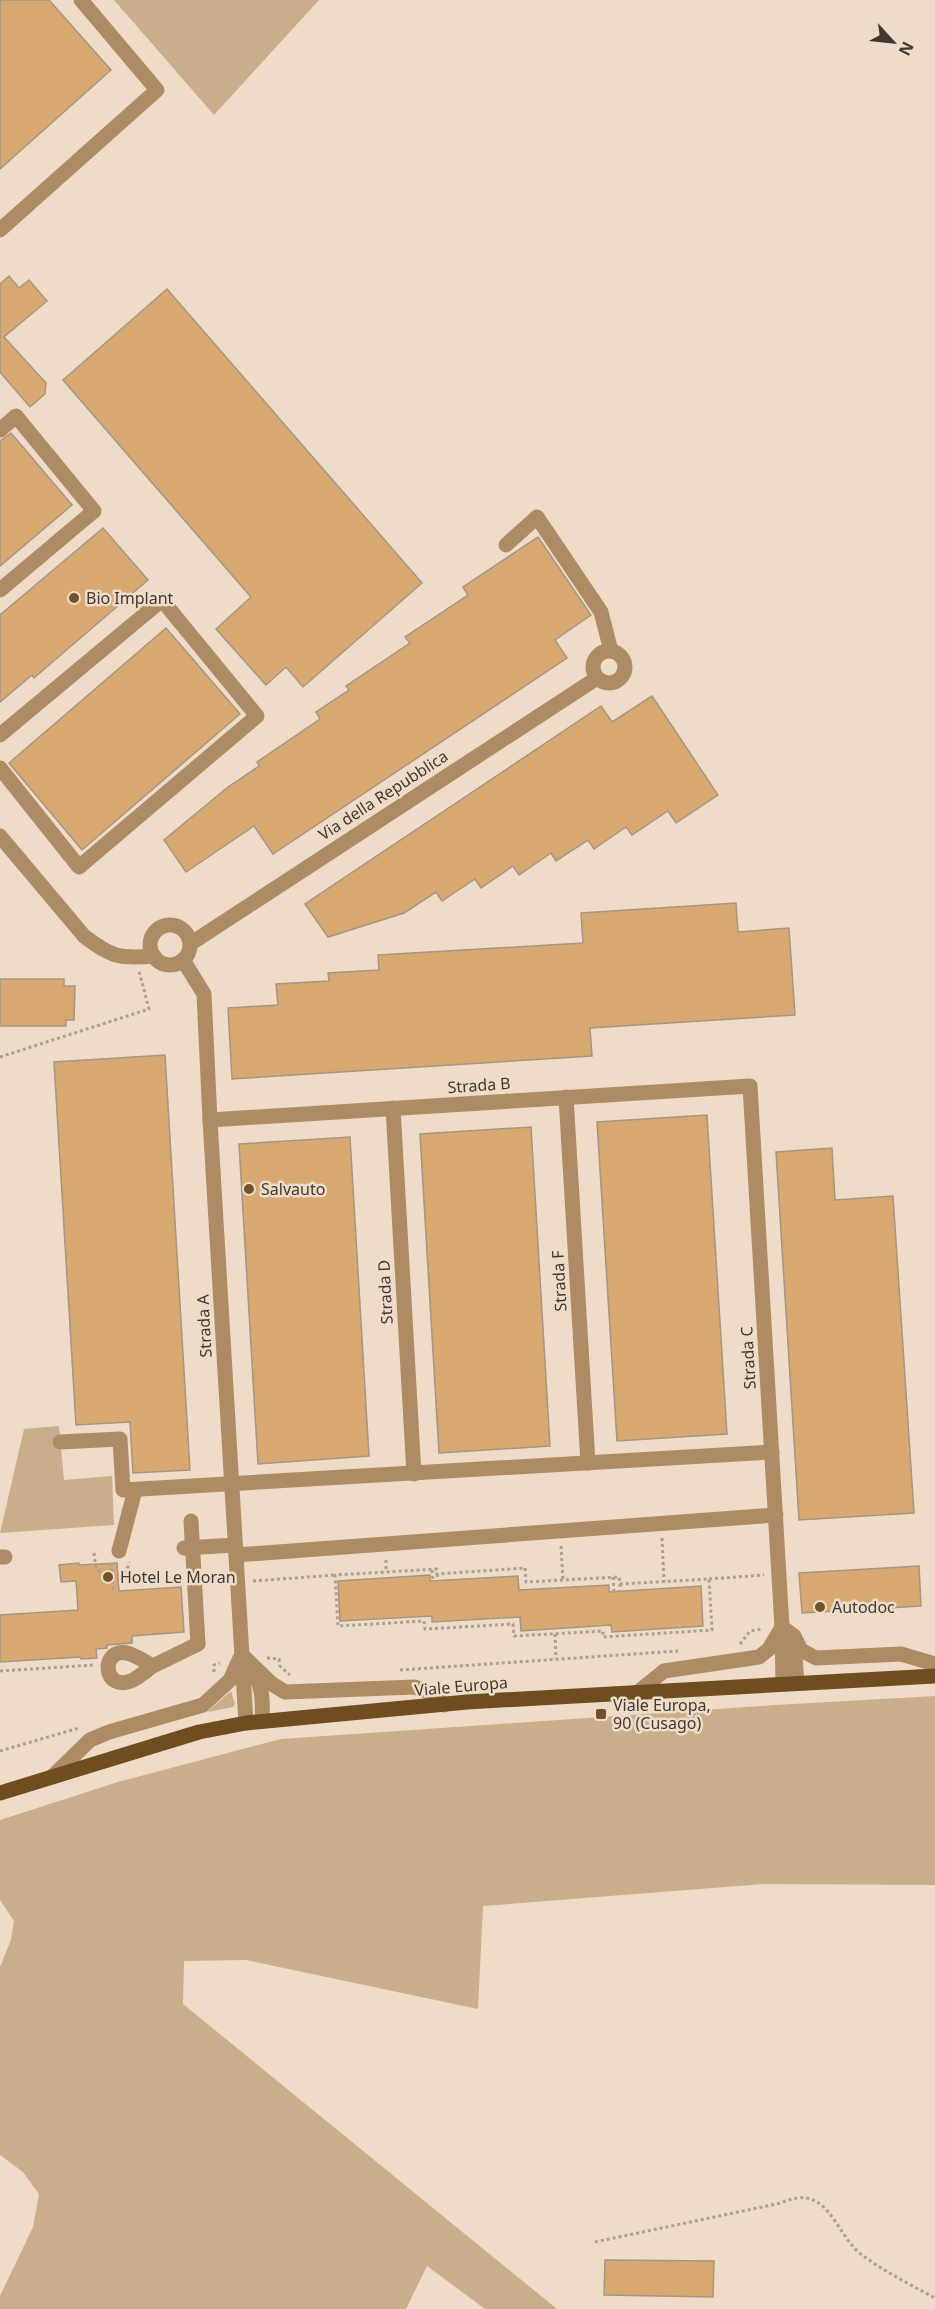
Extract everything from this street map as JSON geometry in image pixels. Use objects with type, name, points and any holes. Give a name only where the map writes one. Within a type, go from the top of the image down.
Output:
[{"type":"main road","name":"Viale Europa","points":[[0,1793],[199,1732],[254,1722],[444,1705],[935,1676]]},
{"type":"street","points":[[0,230],[157,90],[81,0]]},
{"type":"street","points":[[0,430],[16,416],[94,511],[0,590]]},
{"type":"street","points":[[506,545],[537,517],[601,612],[611,651]]},
{"type":"street","points":[[0,735],[162,600],[257,716],[79,867],[0,768]]},
{"type":"street","points":[[611,651],[623,659],[625,669],[620,678],[606,683],[597,678],[593,669],[594,659],[602,652],[611,651]]},
{"type":"street","name":"Via della Repubblica","points":[[190,944],[597,678]]},
{"type":"street","points":[[0,836],[84,936],[100,949],[118,957],[154,956]]},
{"type":"street","points":[[174,926],[180,928],[189,938],[190,944],[183,960],[171,965],[164,964],[154,956],[150,943],[161,927],[174,926]]},
{"type":"street","name":"Strada A","points":[[183,960],[204,994],[242,1655],[254,1722]]},
{"type":"street","name":"Strada B","points":[[210,1120],[750,1086]]},
{"type":"street","name":"Strada C","points":[[750,1086],[782,1627],[790,1684]]},
{"type":"street","name":"Strada F","points":[[566,1097],[588,1463]]},
{"type":"street","name":"Strada D","points":[[393,1108],[414,1474]]},
{"type":"street","points":[[60,1442],[120,1439],[123,1490],[772,1452]]},
{"type":"street","points":[[120,1558],[135,1490]]},
{"type":"street","points":[[188,1548],[235,1550],[776,1515]]},
{"type":"street","points":[[153,1666],[126,1653],[119,1653],[112,1657],[108,1664],[108,1672],[119,1682],[135,1679],[153,1666],[203,1647],[188,1548],[191,1521]]},
{"type":"street","points":[[638,1692],[664,1671],[759,1657],[770,1649],[782,1627],[794,1636],[801,1650],[816,1658],[901,1654],[935,1664]]},
{"type":"street","points":[[53,1776],[90,1740],[110,1731],[203,1705],[230,1680],[242,1655],[272,1684],[285,1692],[415,1687],[434,1694],[444,1705]]},
{"type":"path","points":[[0,1057],[150,1008],[135,957]]},
{"type":"path","points":[[661,1522],[664,1582]]},
{"type":"path","points":[[560,1529],[563,1580]]},
{"type":"path","points":[[94,1553],[99,1572],[105,1578],[118,1577],[125,1572],[120,1558]]},
{"type":"path","points":[[112,1591],[112,1578],[120,1558]]},
{"type":"path","points":[[437,1574],[525,1568],[526,1582],[619,1577],[620,1592]]},
{"type":"path","points":[[237,1582],[437,1569],[438,1581]]},
{"type":"path","points":[[432,1570],[433,1581]]},
{"type":"path","points":[[620,1584],[779,1574]]},
{"type":"path","points":[[335,1575],[338,1626],[424,1621],[425,1629],[513,1623],[514,1636],[603,1630],[603,1637],[622,1633],[712,1630],[709,1579]]},
{"type":"path","points":[[613,1577],[614,1592]]},
{"type":"path","points":[[435,1622],[435,1628]]},
{"type":"path","points":[[440,1622],[441,1628]]},
{"type":"path","points":[[737,1647],[750,1630],[782,1627]]},
{"type":"path","points":[[555,1634],[556,1659]]},
{"type":"path","points":[[396,1670],[678,1651]]},
{"type":"path","points":[[242,1655],[279,1659],[280,1666],[292,1677]]},
{"type":"path","points":[[0,1671],[108,1664]]},
{"type":"path","points":[[595,2242],[782,2203],[801,2196],[814,2200],[830,2212],[860,2254],[935,2298]]},
{"type":"shaded area","points":[[114,0],[319,0],[214,115]]},
{"type":"shaded area","points":[[59,1426],[64,1480],[112,1476],[114,1525],[0,1533],[24,1429]]},
{"type":"shaded area","points":[[231,1691],[235,1704],[233,1707],[207,1712]]},
{"type":"shaded area","points":[[935,1696],[935,1885],[764,1884],[483,1906],[478,2009],[246,1960],[184,1961],[183,2004],[557,2309],[485,2309],[427,2266],[406,2309],[0,2309],[0,2296],[33,2227],[39,2194],[23,2172],[0,2155],[0,1967],[11,1940],[14,1921],[0,1900],[0,1820],[118,1782],[281,1739]]},
{"type":"building","points":[[0,0],[49,0],[111,70],[0,169]]},
{"type":"building","points":[[9,276],[19,288],[29,280],[47,301],[4,337],[46,383],[45,394],[30,407],[0,372],[0,284]]},
{"type":"building","points":[[167,289],[422,583],[303,687],[286,667],[266,685],[216,629],[251,597],[63,380]]},
{"type":"building","points":[[11,433],[72,505],[0,566],[0,441]]},
{"type":"building","name":"Bio Implant","points":[[103,528],[148,580],[34,678],[32,675],[0,702],[0,615]]},
{"type":"building","points":[[538,537],[591,615],[555,640],[567,658],[273,854],[254,826],[186,872],[164,840],[228,787],[259,766],[257,762],[320,719],[316,712],[349,690],[346,686],[410,643],[405,637],[468,595],[463,587]]},
{"type":"building","points":[[166,628],[240,714],[82,850],[9,763]]},
{"type":"building","points":[[652,696],[718,795],[676,823],[668,811],[632,835],[626,827],[594,849],[588,840],[556,861],[551,853],[519,875],[513,866],[481,888],[475,879],[442,901],[436,892],[404,913],[328,937],[305,904],[601,706],[612,722]]},
{"type":"building","points":[[736,903],[738,932],[789,928],[795,1015],[590,1028],[592,1056],[232,1079],[228,1008],[278,1005],[276,984],[329,981],[328,973],[379,970],[378,955],[583,943],[581,913]]},
{"type":"building","points":[[0,979],[64,979],[64,986],[75,986],[74,1020],[66,1020],[66,1026],[0,1026]]},
{"type":"building","points":[[165,1055],[190,1470],[133,1473],[130,1422],[76,1425],[54,1062]]},
{"type":"building","points":[[707,1115],[727,1434],[617,1441],[597,1122]]},
{"type":"building","points":[[531,1127],[550,1446],[439,1453],[420,1134]]},
{"type":"building","points":[[350,1137],[369,1456],[258,1464],[239,1144]]},
{"type":"building","points":[[832,1148],[835,1200],[893,1196],[914,1513],[799,1520],[776,1152]]},
{"type":"building","points":[[79,1563],[79,1565],[117,1563],[119,1591],[181,1587],[184,1632],[132,1636],[132,1643],[107,1645],[107,1648],[96,1649],[97,1658],[0,1662],[0,1615],[78,1610],[76,1581],[61,1582],[59,1565]]},
{"type":"building","points":[[919,1566],[921,1606],[802,1613],[799,1573]]},
{"type":"building","points":[[430,1575],[430,1581],[518,1576],[519,1590],[609,1585],[609,1592],[701,1586],[703,1626],[612,1632],[611,1625],[521,1631],[520,1617],[432,1622],[432,1616],[340,1621],[338,1581]]},
{"type":"building","points":[[605,2260],[714,2261],[713,2297],[604,2295]]},
{"type":"place","name":"Bio Implant","points":[[74,598]]},
{"type":"place","name":"Salvauto","points":[[249,1189]]},
{"type":"place","name":"Hotel Le Moran","points":[[108,1577]]},
{"type":"place","name":"Autodoc","points":[[820,1607]]},
{"type":"place","name":"Viale Europa, 90 (Cusago)","points":[[601,1714]]}]
